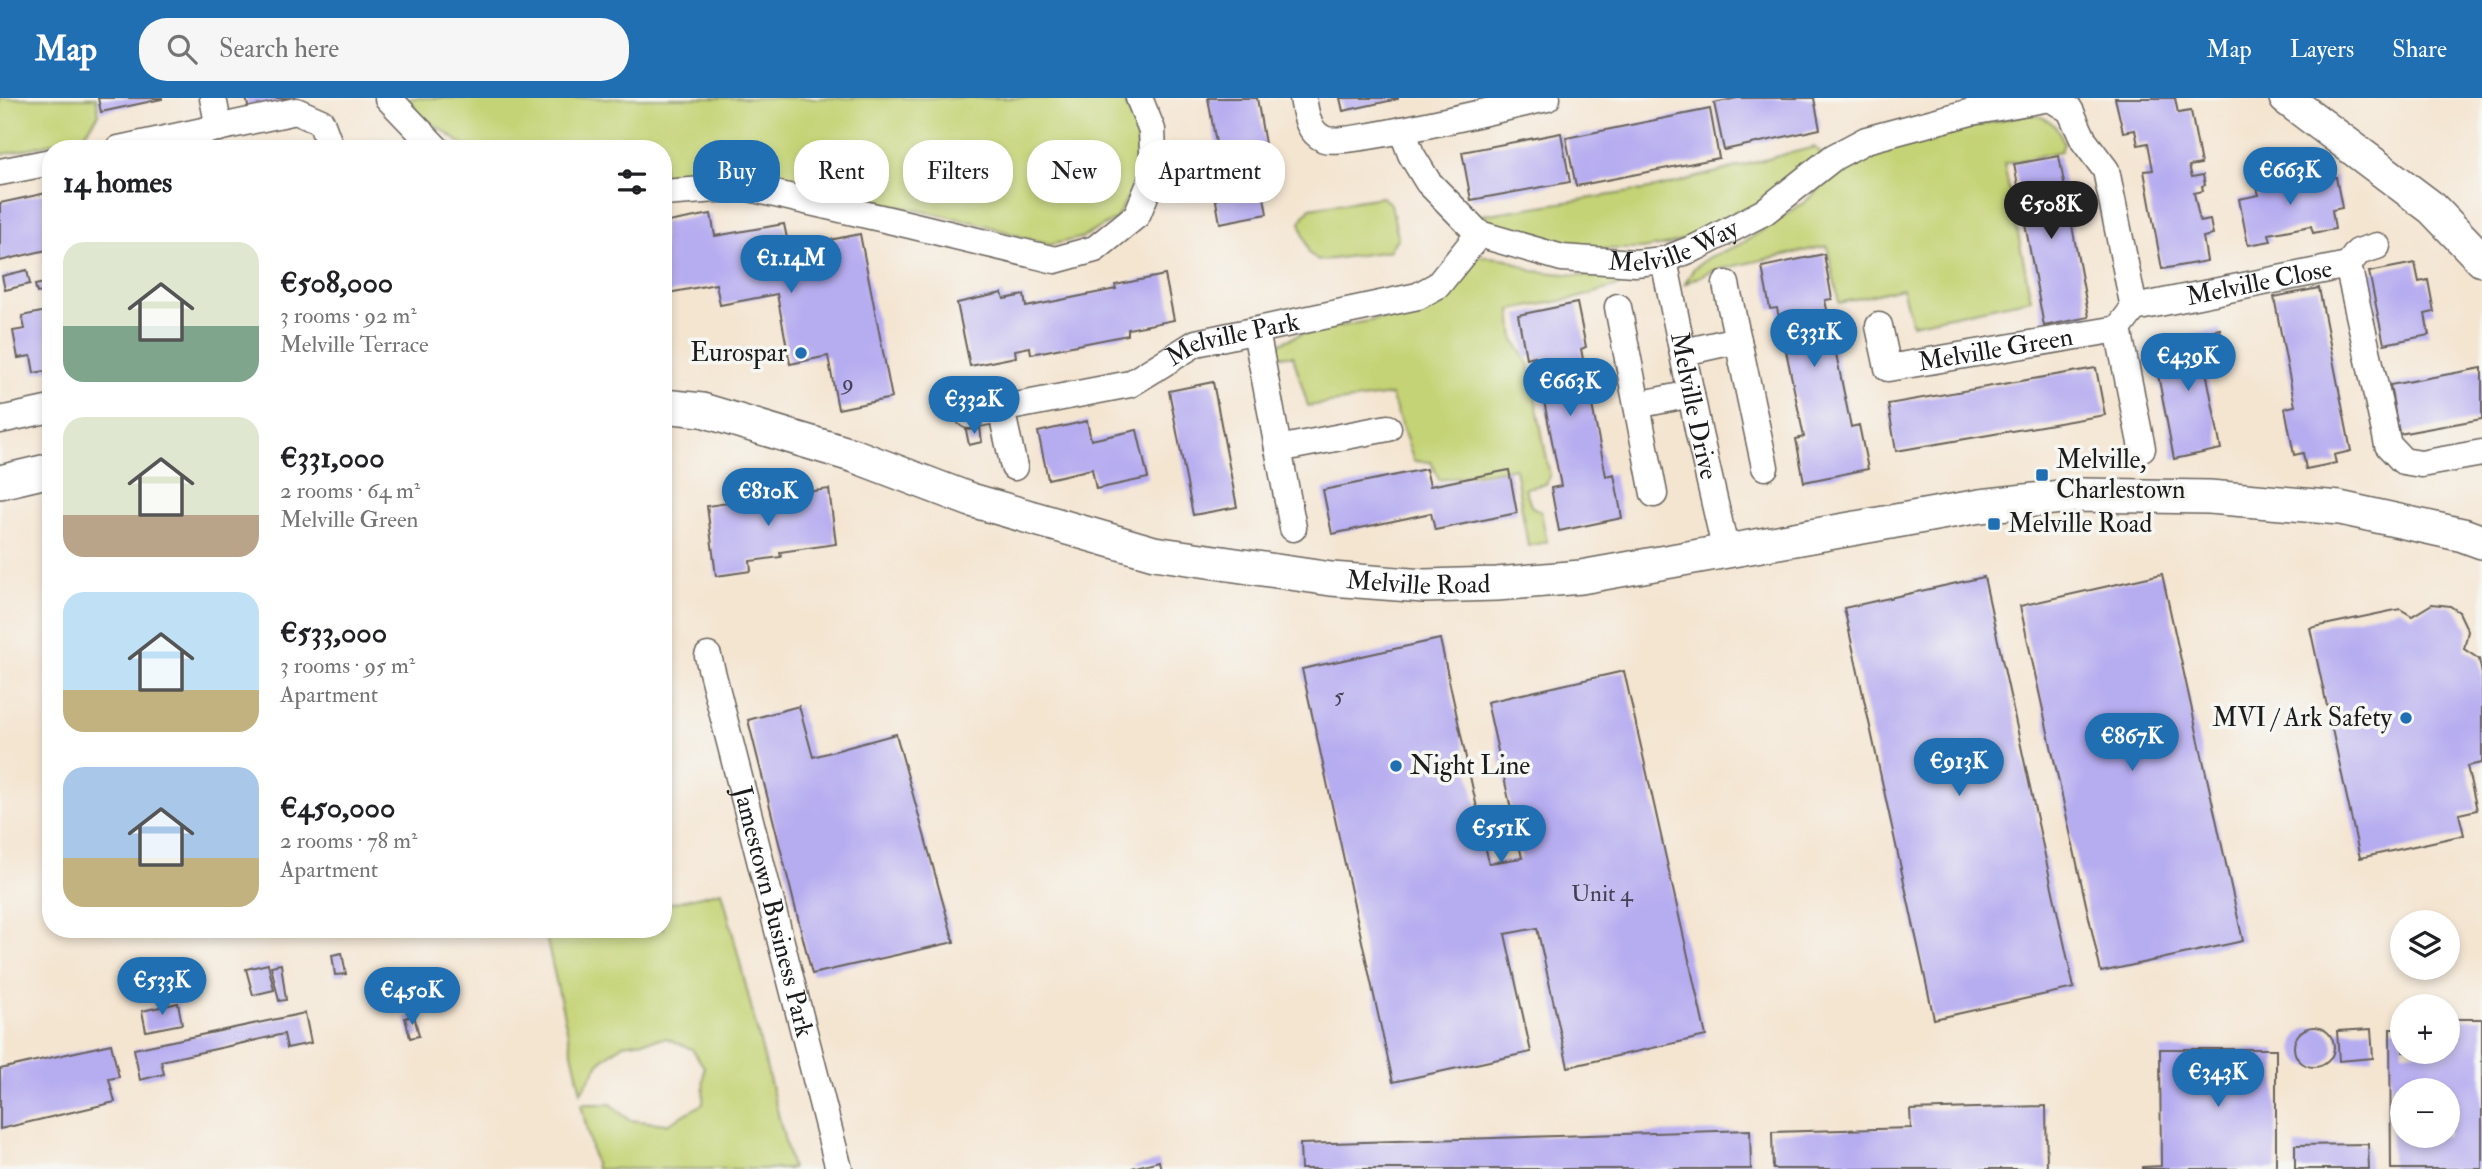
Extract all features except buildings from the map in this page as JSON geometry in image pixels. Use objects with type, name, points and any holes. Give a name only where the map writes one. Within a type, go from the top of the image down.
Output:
[{"type":"street","points":[[213,98],[219,128]]},
{"type":"street","points":[[388,98],[428,140]]},
{"type":"street","points":[[672,192],[745,187],[1055,260],[1096,249],[1137,215],[1154,174],[1152,130],[1139,98]]},
{"type":"street","points":[[1303,98],[1308,123],[1315,134],[1328,141],[1402,130],[1547,98]]},
{"type":"street","name":"Melville Way","points":[[1402,130],[1410,154],[1428,183],[1479,234],[1562,258],[1635,263],[1664,260],[1697,247],[1764,212],[1834,157],[1866,140],[1970,105],[2050,98],[2070,110],[2084,141],[2106,170],[2134,308]]},
{"type":"street","points":[[2286,98],[2432,208],[2482,260]]},
{"type":"street","points":[[162,140],[296,111],[321,122],[328,140]]},
{"type":"street","points":[[0,172],[42,164]]},
{"type":"street","name":"Melville Park","points":[[969,415],[1130,384],[1196,343],[1418,296],[1438,285],[1479,234]]},
{"type":"street","name":"Melville Close","points":[[2134,308],[2348,265],[2358,252],[2377,246]]},
{"type":"street","name":"Melville Drive","points":[[1664,260],[1726,552]]},
{"type":"street","points":[[2348,265],[2388,445],[2403,461],[2421,464],[2482,453]]},
{"type":"street","points":[[1726,284],[1765,467]]},
{"type":"street","name":"Melville Way","points":[[1618,307],[1654,494]]},
{"type":"street","points":[[2134,308],[2119,329],[2141,448]]},
{"type":"street","name":"Melville Green","points":[[1879,326],[1888,368],[2119,329]]},
{"type":"street","points":[[1256,331],[1293,528]]},
{"type":"street","points":[[1684,352],[1738,340]]},
{"type":"street","points":[[1637,405],[1691,394]]},
{"type":"street","name":"Melville Road","points":[[672,407],[702,410],[855,456],[971,500],[1154,553],[1331,579],[1424,586],[1497,584],[1581,577],[1980,506],[2079,495],[2209,497],[2340,508],[2476,534]]},
{"type":"street","points":[[1001,409],[1014,467]]},
{"type":"street","points":[[0,421],[42,411]]},
{"type":"street","points":[[1278,449],[1388,428]]},
{"type":"street","points":[[0,482],[42,472]]},
{"type":"street","name":"Jamestown Business Park","points":[[708,656],[839,1169]]},
{"type":"green space","points":[[0,98],[96,98],[99,114],[83,136],[66,140],[42,140],[42,145],[0,155]]},
{"type":"green space","points":[[408,98],[1123,98],[1136,127],[1137,140],[1135,183],[1116,219],[1081,238],[1049,245],[981,224],[885,203],[889,203],[889,140],[794,140],[794,183],[780,180],[780,140],[693,140],[693,178],[672,179],[672,140],[456,140],[418,113]]},
{"type":"green space","points":[[2030,113],[2051,123],[2064,143],[2061,151],[2004,164],[2031,299],[1912,324],[1902,288],[1839,303],[1827,246],[1711,271],[1685,284],[1694,268],[1768,227],[1806,201],[1829,179],[1875,151]]},
{"type":"green space","points":[[1814,147],[1825,156],[1764,201],[1713,229],[1671,244],[1641,249],[1568,249],[1503,231],[1482,215],[1656,188]]},
{"type":"green space","points":[[1382,197],[1391,204],[1398,237],[1389,251],[1318,261],[1309,253],[1300,222],[1310,208]]},
{"type":"green space","points":[[1478,256],[1508,259],[1533,271],[1619,279],[1618,286],[1577,298],[1511,310],[1514,340],[1529,364],[1550,476],[1546,484],[1525,488],[1531,506],[1541,512],[1547,542],[1528,546],[1515,468],[1439,480],[1431,462],[1414,461],[1391,395],[1308,406],[1293,356],[1270,356],[1269,348],[1303,333],[1424,311],[1453,292]]},
{"type":"green space","points":[[722,891],[792,1169],[596,1169],[581,1104],[611,1104],[629,1120],[667,1124],[703,1104],[704,1067],[692,1049],[666,1038],[623,1044],[601,1061],[581,1092],[546,938],[672,938],[672,903]]},
{"type":"place","name":"Eurospar","points":[[801,353]]},
{"type":"place","name":"Melville, Charlestown","points":[[2042,475]]},
{"type":"place","name":"Melville Road","points":[[1994,524]]},
{"type":"place","name":"MVI / Ark Safety","points":[[2406,718]]},
{"type":"place","name":"Night Line","points":[[1396,766]]}]
